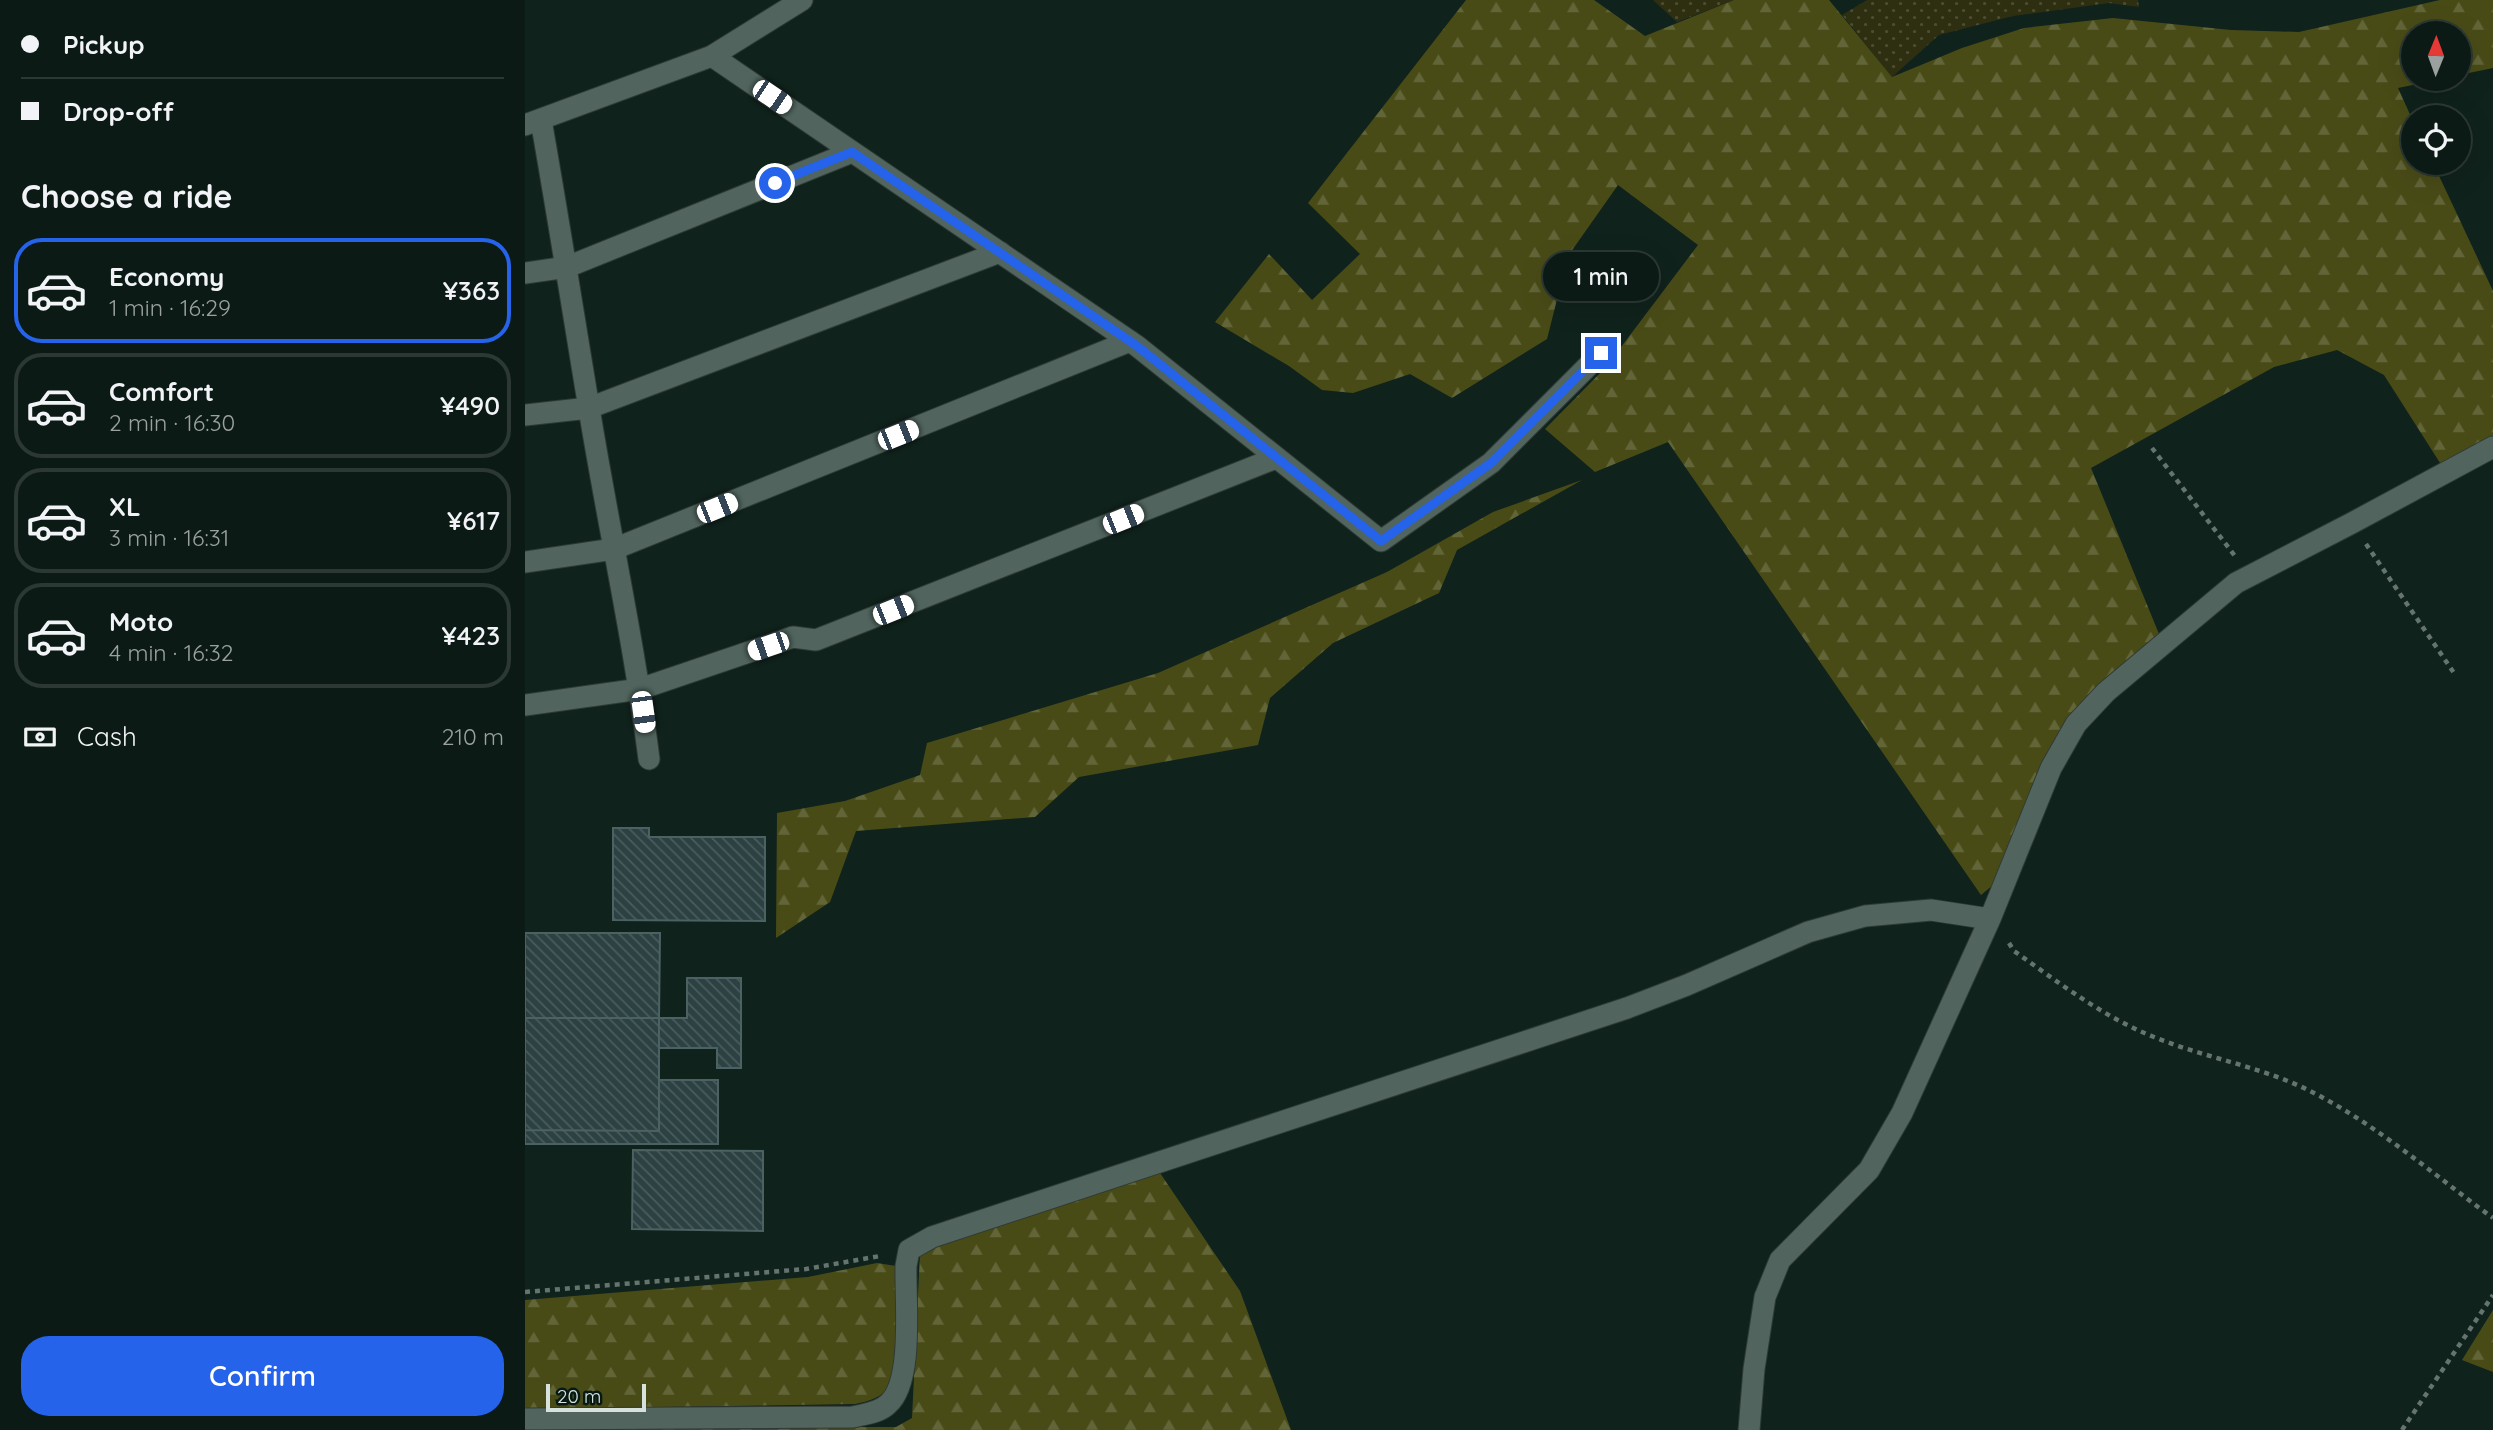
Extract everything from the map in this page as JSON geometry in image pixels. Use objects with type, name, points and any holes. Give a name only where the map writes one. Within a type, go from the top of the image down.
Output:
[{"type":"street","points":[[649,759],[640,689],[589,408],[567,267],[533,123],[712,56],[802,0]]},
{"type":"street","points":[[712,56],[1130,341],[1381,541],[1491,463],[1601,353]]},
{"type":"street","points":[[525,273],[567,267],[852,152]]},
{"type":"street","points":[[525,415],[589,408],[1000,253]]},
{"type":"street","points":[[525,562],[614,549],[1130,341]]},
{"type":"street","points":[[1749,1430],[1754,1369],[1765,1297],[1780,1260],[1869,1170],[1902,1113],[1990,919],[2051,768],[2076,724],[2106,692],[2236,583],[2493,447]]},
{"type":"street","points":[[525,705],[640,689],[793,637],[816,640],[1276,458]]},
{"type":"street","points":[[525,1419],[853,1417],[875,1412],[888,1404],[900,1390],[905,1368],[906,1266],[909,1250],[932,1237],[1627,1008],[1808,932],[1865,916],[1931,910],[1990,919]]},
{"type":"path","points":[[2152,448],[2249,576]]},
{"type":"path","points":[[2352,523],[2454,673]]},
{"type":"path","points":[[1990,919],[2014,951],[2105,1012],[2154,1037],[2257,1068],[2347,1111],[2493,1219]]},
{"type":"path","points":[[525,1292],[806,1269],[909,1250]]},
{"type":"path","points":[[2402,1430],[2493,1295]]},
{"type":"shaded area","points":[[1653,0],[1734,0],[1677,22]]},
{"type":"shaded area","points":[[1867,0],[2138,0],[2139,7],[2109,3],[2013,16],[1939,35],[1892,77],[1842,15]]},
{"type":"green space","points":[[1466,0],[1594,0],[1645,36],[1734,0],[1829,0],[1892,77],[1962,48],[2024,28],[2113,18],[2231,30],[2299,32],[2440,0],[2493,0],[2493,68],[2471,73],[2471,21],[2401,21],[2401,87],[2398,88],[2406,105],[2401,105],[2401,175],[2439,175],[2493,291],[2493,437],[2442,466],[2384,375],[2337,350],[2274,367],[2091,468],[2159,634],[2098,685],[1993,885],[1981,895],[1668,442],[1595,472],[1545,429],[1606,367],[1698,245],[1618,185],[1568,256],[1547,339],[1452,398],[1410,374],[1353,393],[1322,390],[1289,366],[1215,322],[1269,254],[1312,300],[1360,254],[1308,203]]},
{"type":"green space","points":[[1582,480],[1457,550],[1439,593],[1333,643],[1270,698],[1258,745],[1079,777],[1035,817],[856,831],[830,902],[776,938],[777,813],[845,801],[920,775],[927,743],[1158,673],[1387,572],[1493,512]]},
{"type":"green space","points":[[1160,1173],[1240,1291],[1291,1430],[525,1430],[896,1427],[912,1418],[920,1254],[935,1242]]},
{"type":"green space","points":[[877,1263],[896,1266],[899,1346],[896,1375],[892,1384],[885,1392],[871,1400],[855,1404],[525,1409],[525,1300],[808,1277]]},
{"type":"green space","points":[[2493,1310],[2493,1372],[2462,1360]]},
{"type":"building","points":[[613,828],[649,828],[649,837],[765,837],[765,921],[613,920]]},
{"type":"building","points":[[525,933],[660,933],[659,1018],[525,1018]]},
{"type":"building","points":[[687,978],[741,978],[741,1068],[717,1068],[717,1048],[659,1048],[659,1018],[687,1018]]},
{"type":"building","points":[[525,1018],[659,1018],[659,1131],[525,1130]]},
{"type":"building","points":[[659,1080],[718,1080],[718,1144],[525,1144],[525,1130],[659,1131]]},
{"type":"building","points":[[633,1150],[763,1151],[763,1231],[632,1229]]},
{"type":"route","points":[[775,183],[852,152],[1137,346],[1381,541],[1491,463],[1601,353]]}]
